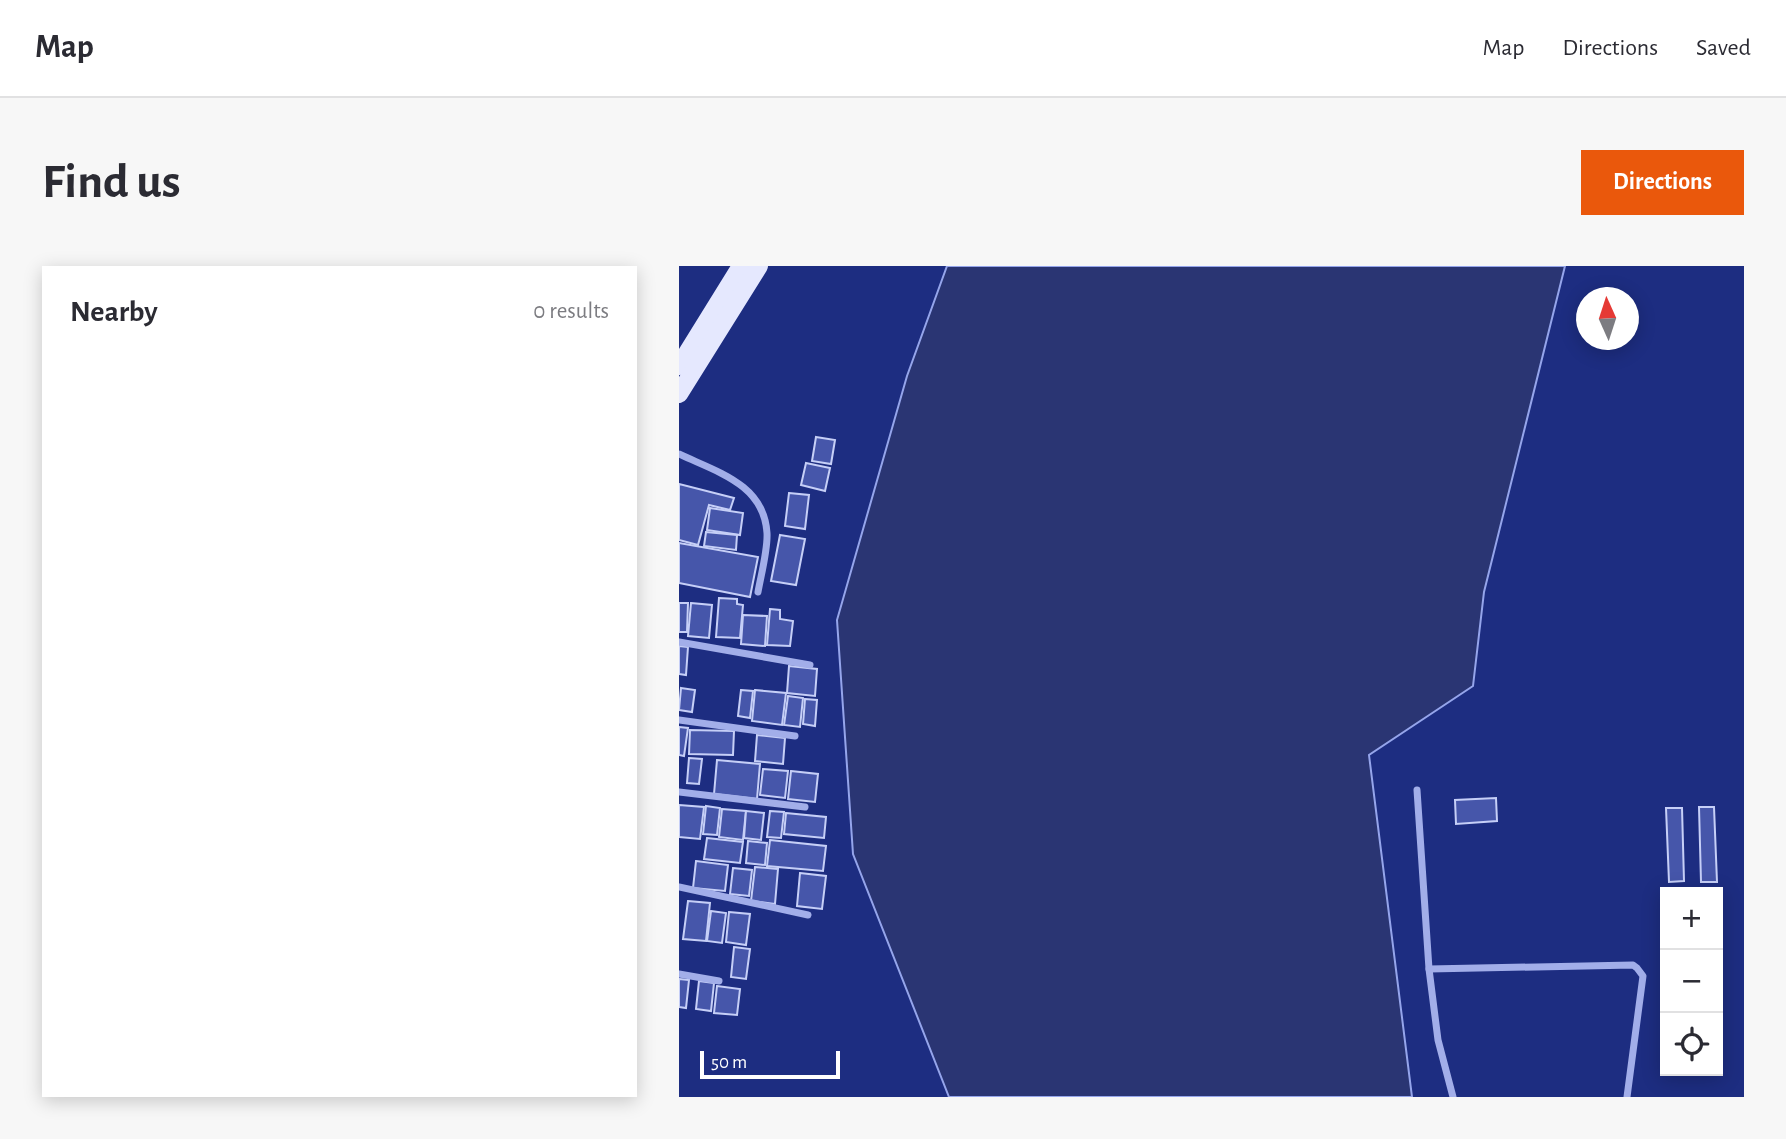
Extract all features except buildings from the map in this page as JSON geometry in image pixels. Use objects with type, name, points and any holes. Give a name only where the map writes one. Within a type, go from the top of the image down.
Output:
[{"type":"main road","points":[[679,366],[741,266]]},
{"type":"main road","points":[[679,394],[759,266]]},
{"type":"street","points":[[679,454],[735,480],[752,494],[764,517],[767,535],[758,592]]},
{"type":"street","points":[[679,642],[810,665]]},
{"type":"street","points":[[679,720],[795,736]]},
{"type":"street","points":[[1417,790],[1429,969],[1438,1040],[1453,1097]]},
{"type":"street","points":[[679,792],[805,807]]},
{"type":"street","points":[[679,887],[808,915]]},
{"type":"street","points":[[1429,969],[1633,965],[1643,976],[1627,1097]]},
{"type":"street","points":[[679,974],[719,981]]},
{"type":"water","points":[[947,266],[1565,266],[1484,592],[1473,686],[1369,755],[1412,1097],[949,1097],[853,854],[837,620],[907,376]]}]
